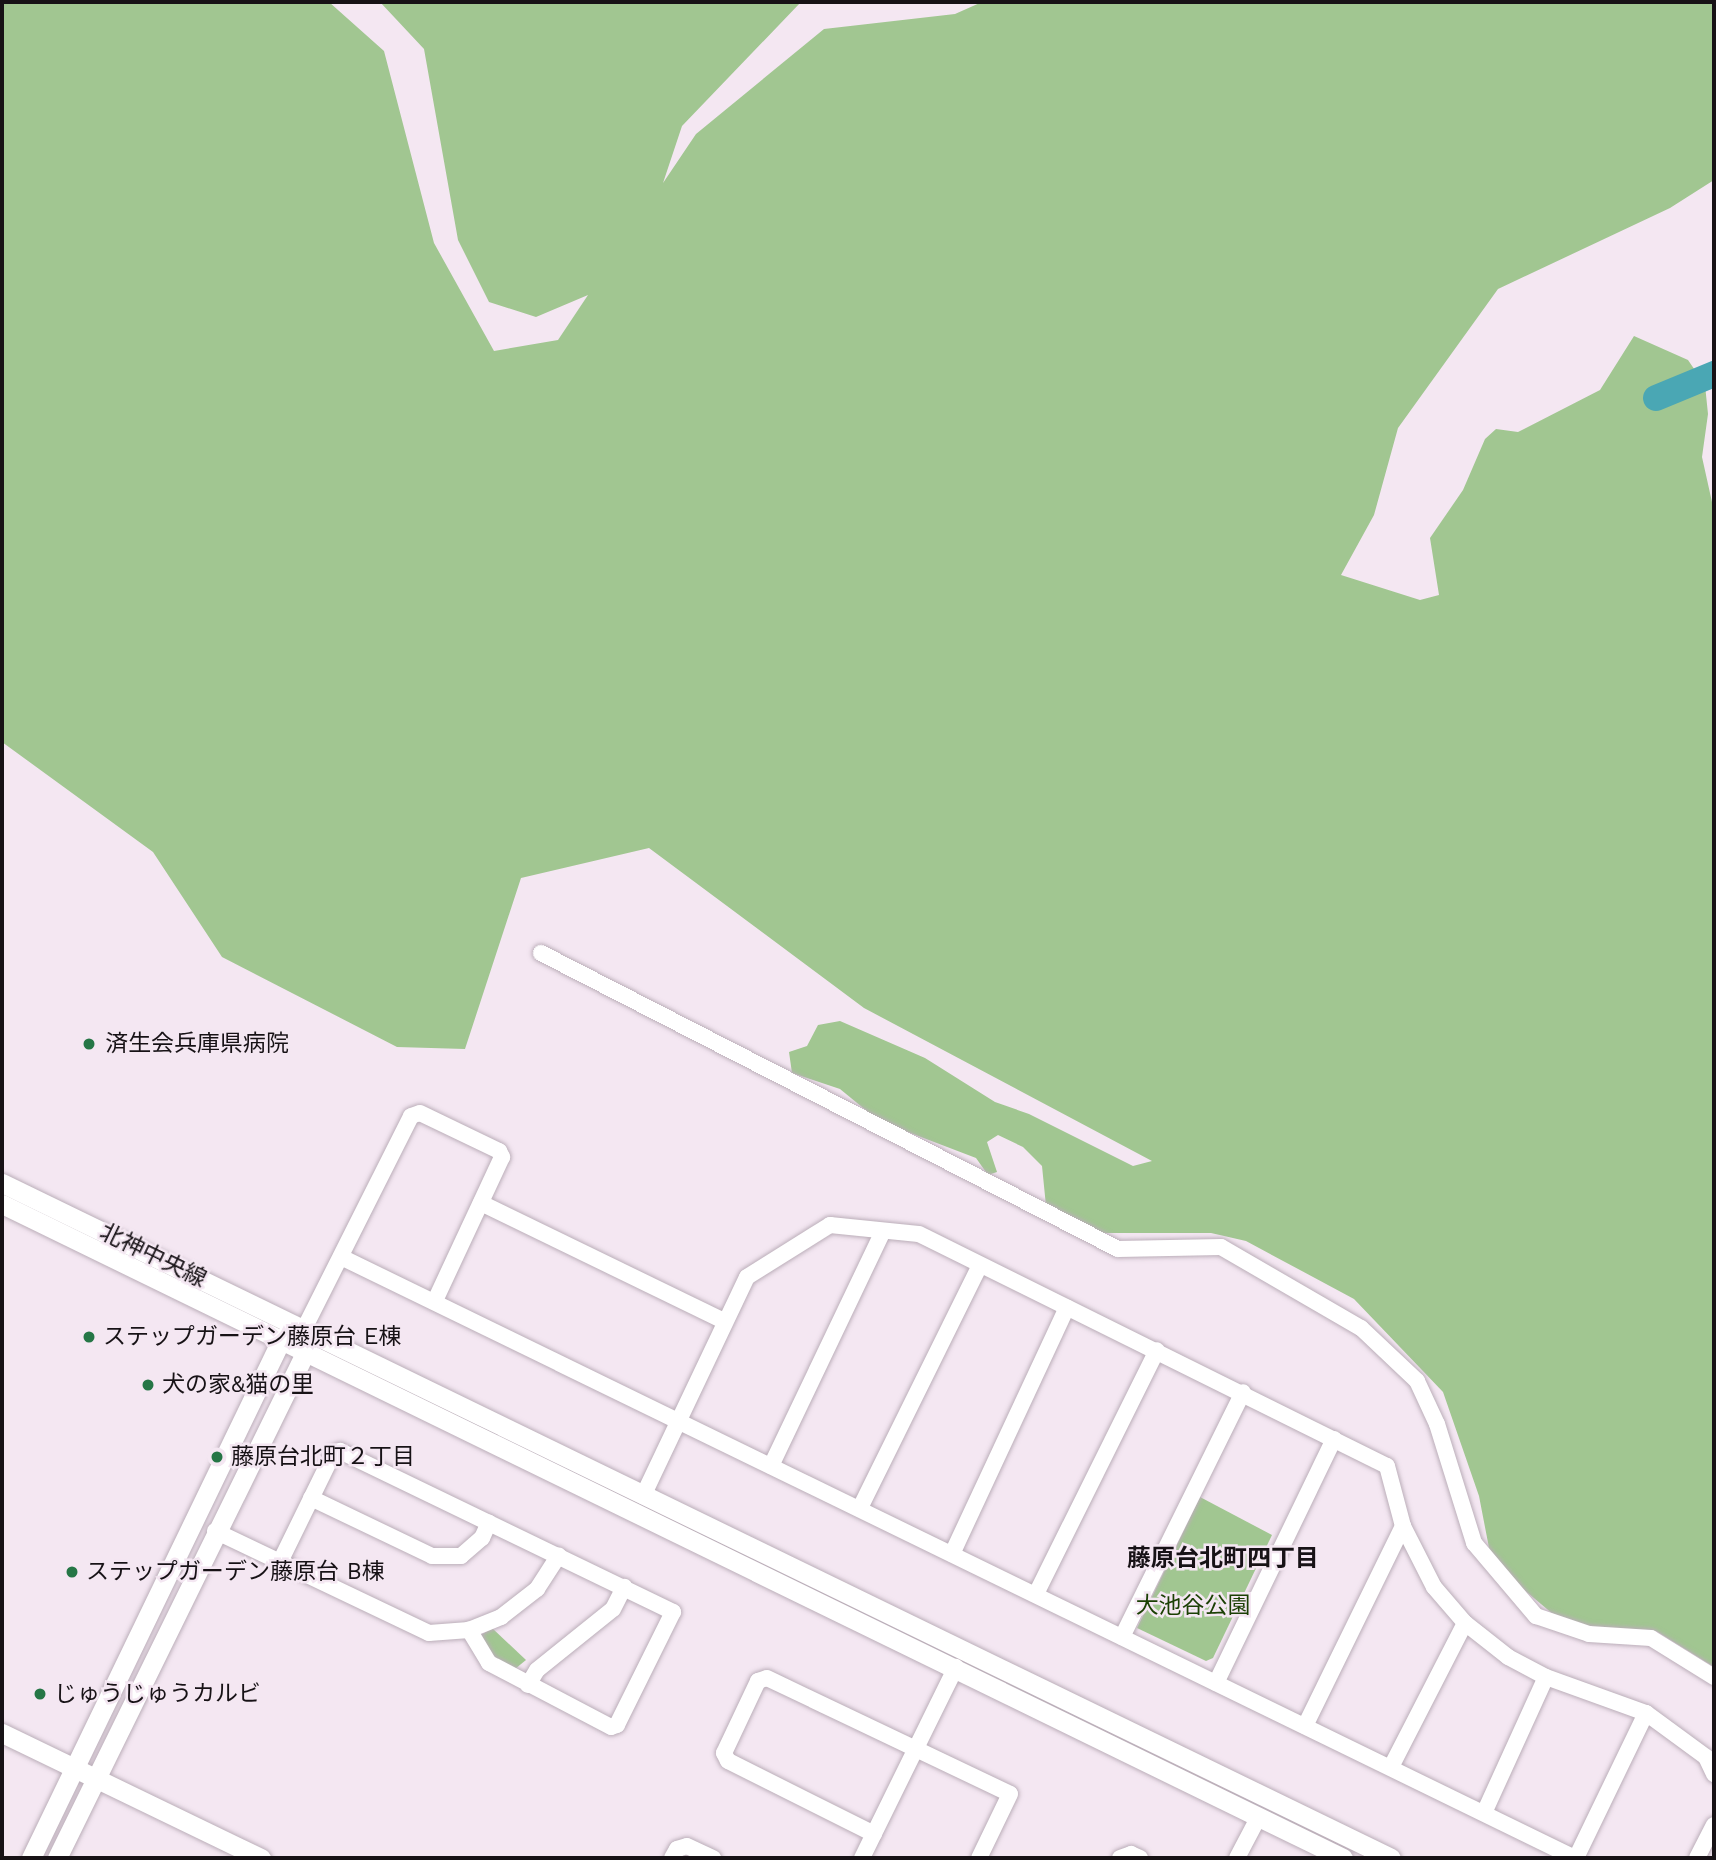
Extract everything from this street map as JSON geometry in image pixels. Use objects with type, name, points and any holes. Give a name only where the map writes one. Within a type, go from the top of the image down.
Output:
[{"type":"street","points":[[541,953],[1118,1249],[1221,1247],[1361,1328],[1417,1381],[1437,1424],[1474,1543],[1536,1616],[1589,1634],[1651,1638],[1714,1677]]},
{"type":"street","points":[[57,1858],[215,1531],[306,1351],[304,1329],[411,1116],[420,1113],[499,1151],[502,1157],[435,1301]]},
{"type":"street","name":"北神中央線","points":[[2,1183],[1391,1858]]},
{"type":"street","points":[[481,1203],[724,1321]]},
{"type":"street","points":[[2,1205],[282,1338],[1343,1858]]},
{"type":"street","points":[[643,1496],[677,1418],[747,1277],[820,1227],[919,1234],[1387,1466],[1403,1525],[1434,1587],[1465,1623],[1508,1657],[1546,1677],[1646,1713],[1706,1757],[1714,1774]]},
{"type":"street","points":[[771,1466],[883,1231]]},
{"type":"street","points":[[341,1257],[677,1418],[1575,1858],[1646,1713]]},
{"type":"street","points":[[860,1508],[980,1265]]},
{"type":"street","points":[[952,1554],[1067,1307]]},
{"type":"street","points":[[31,1858],[282,1338],[304,1329]]},
{"type":"street","points":[[1036,1594],[1157,1350]]},
{"type":"street","points":[[1122,1637],[1242,1392]]},
{"type":"street","points":[[1216,1683],[1334,1439]]},
{"type":"street","points":[[279,1564],[333,1454],[340,1451],[673,1612],[617,1725],[611,1727],[489,1663],[469,1630]]},
{"type":"street","points":[[311,1498],[432,1556],[461,1556],[482,1538],[489,1522]]},
{"type":"street","points":[[1305,1726],[1403,1525]]},
{"type":"street","points":[[215,1531],[406,1626],[429,1633],[469,1630],[501,1617],[537,1590],[559,1555]]},
{"type":"street","points":[[528,1685],[537,1670],[613,1609],[624,1587]]},
{"type":"street","points":[[1391,1767],[1465,1623]]},
{"type":"street","points":[[862,1858],[956,1668]]},
{"type":"street","points":[[1484,1813],[1546,1677]]},
{"type":"street","points":[[874,1834],[728,1761],[724,1753],[758,1681],[767,1678],[1010,1794],[979,1858]]},
{"type":"street","points":[[2,1733],[261,1858]]},
{"type":"street","points":[[1237,1858],[1258,1818]]},
{"type":"street","points":[[1697,1858],[1714,1825]]},
{"type":"street","points":[[673,1858],[677,1849],[687,1846],[713,1858]]},
{"type":"street","points":[[1120,1858],[1131,1854],[1140,1858]]},
{"type":"green space","points":[[2,2],[329,2],[384,51],[434,243],[494,351],[558,340],[588,295],[536,317],[489,302],[458,240],[424,49],[380,2],[801,2],[682,126],[663,183],[696,134],[824,29],[955,14],[982,2],[1714,2],[1714,180],[1670,208],[1498,289],[1398,428],[1374,515],[1341,575],[1420,600],[1439,595],[1430,538],[1463,490],[1485,439],[1496,429],[1518,432],[1600,390],[1634,336],[1688,360],[1705,385],[1708,414],[1702,457],[1714,511],[1714,1667],[1656,1631],[1599,1631],[1560,1620],[1509,1577],[1490,1553],[1479,1496],[1443,1392],[1354,1299],[1246,1241],[1211,1233],[1101,1233],[1046,1206],[1042,1166],[1023,1147],[998,1135],[987,1142],[997,1172],[988,1175],[976,1158],[879,1121],[840,1089],[792,1073],[789,1052],[807,1046],[818,1025],[840,1021],[925,1058],[995,1102],[1029,1114],[1133,1166],[1152,1161],[864,1008],[649,848],[521,878],[465,1049],[397,1047],[222,957],[153,852],[2,742]]},
{"type":"green space","name":"大池谷公園","points":[[1200,1497],[1272,1535],[1213,1658],[1206,1661],[1137,1628]]},
{"type":"green space","points":[[492,1628],[526,1660],[515,1669],[495,1663],[475,1639]]},
{"type":"waterway","points":[[1656,398],[1714,374]]},
{"type":"place","name":"済生会兵庫県病院","points":[[89,1044]]},
{"type":"place","name":"ステップガーデン藤原台 E棟","points":[[89,1337]]},
{"type":"place","name":"犬の家&猫の里","points":[[148,1385]]},
{"type":"place","name":"藤原台北町２丁目","points":[[217,1457]]},
{"type":"place","name":"ステップガーデン藤原台 B棟","points":[[72,1572]]},
{"type":"place","name":"じゅうじゅうカルビ","points":[[40,1694]]},
{"type":"district","name":"藤原台北町四丁目","points":[[1223,1559]]}]
